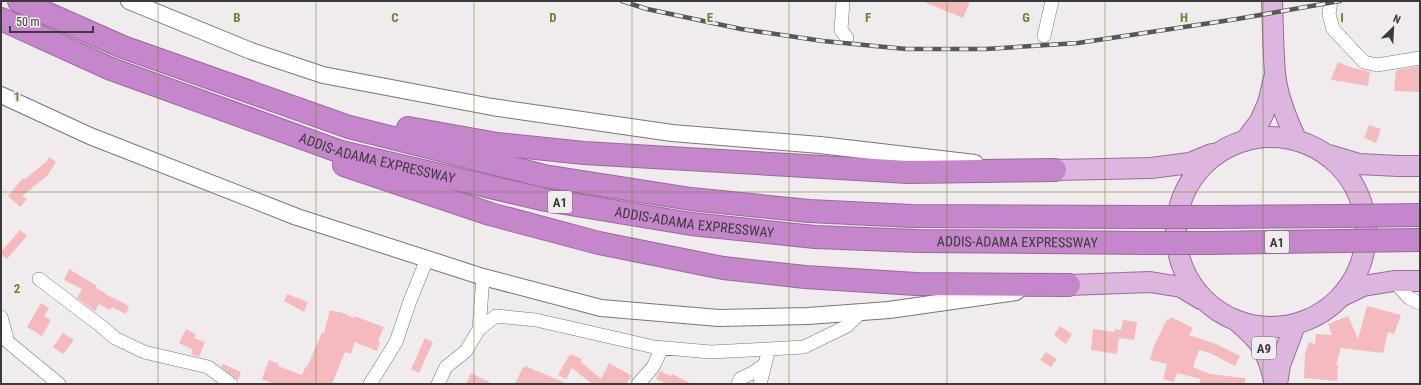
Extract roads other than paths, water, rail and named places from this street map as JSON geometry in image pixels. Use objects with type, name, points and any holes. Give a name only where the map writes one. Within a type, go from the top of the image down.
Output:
[{"type":"highway","name":"ADDIS-ADAMA EXPRESSWAY","points":[[19,1],[122,47],[349,127],[544,176],[691,199],[809,211],[912,216],[1146,217],[1420,215]]},
{"type":"highway","name":"ADDIS-ADAMA EXPRESSWAY","points":[[1,19],[111,70],[342,152],[546,200],[691,224],[816,237],[917,241],[1148,243],[1420,240]]},
{"type":"highway","points":[[122,47],[388,125],[497,144],[584,154],[908,172],[1055,170]]},
{"type":"highway","points":[[111,70],[352,168],[490,214],[599,243],[723,268],[805,277],[916,284],[1069,285]]},
{"type":"main road","points":[[1272,1],[1275,74],[1280,99],[1288,123],[1297,141]]},
{"type":"main road","points":[[1245,141],[1260,121],[1268,103],[1275,74]]},
{"type":"main road","points":[[1055,170],[1151,168],[1190,163],[1245,141],[1271,137],[1297,141],[1324,153],[1359,164],[1420,166]]},
{"type":"main road","points":[[1207,302],[1188,278],[1177,249],[1177,218],[1186,189],[1204,164],[1223,150]]},
{"type":"main road","points":[[1069,285],[1150,282],[1181,288],[1207,302],[1221,313],[1237,321],[1266,327],[1295,325],[1314,318],[1330,308],[1351,286],[1364,258],[1367,228],[1361,199],[1345,172],[1324,153]]},
{"type":"main road","points":[[1342,296],[1363,286],[1394,281],[1420,281]]},
{"type":"main road","name":"A9","points":[[1237,321],[1254,336],[1264,349],[1276,384]]},
{"type":"main road","name":"A9","points":[[1276,384],[1280,365],[1295,325]]},
{"type":"street","points":[[129,1],[251,51],[322,75],[484,105],[672,133],[820,145],[981,164],[1055,170]]},
{"type":"street","points":[[844,1],[841,30],[847,38]]},
{"type":"street","points":[[1044,36],[1052,1]]},
{"type":"street","points":[[1331,1],[1329,14],[1332,29],[1364,62],[1377,65],[1420,58]]},
{"type":"street","points":[[1,95],[90,136],[282,211],[427,260],[483,277],[601,308],[719,318],[808,316],[889,310],[1069,285]]},
{"type":"street","points":[[370,384],[396,342],[410,301],[427,260]]},
{"type":"street","points":[[479,329],[483,277]]},
{"type":"street","points":[[40,279],[115,338],[144,352],[208,367],[231,384]]},
{"type":"street","points":[[1394,281],[1409,298],[1420,302]]},
{"type":"street","points":[[438,384],[446,367],[466,351],[479,329],[496,316],[536,320],[601,336],[662,348],[711,352],[804,347],[847,326],[861,312]]},
{"type":"street","points":[[1,318],[8,342],[59,384]]},
{"type":"street","points":[[638,384],[653,367],[662,348]]},
{"type":"street","points":[[760,384],[769,350]]},
{"type":"street","points":[[738,384],[740,379],[754,372],[765,364]]},
{"type":"railway","points":[[622,1],[647,9],[741,29],[823,41],[906,49],[986,49],[1078,43],[1237,19],[1340,1]]}]
